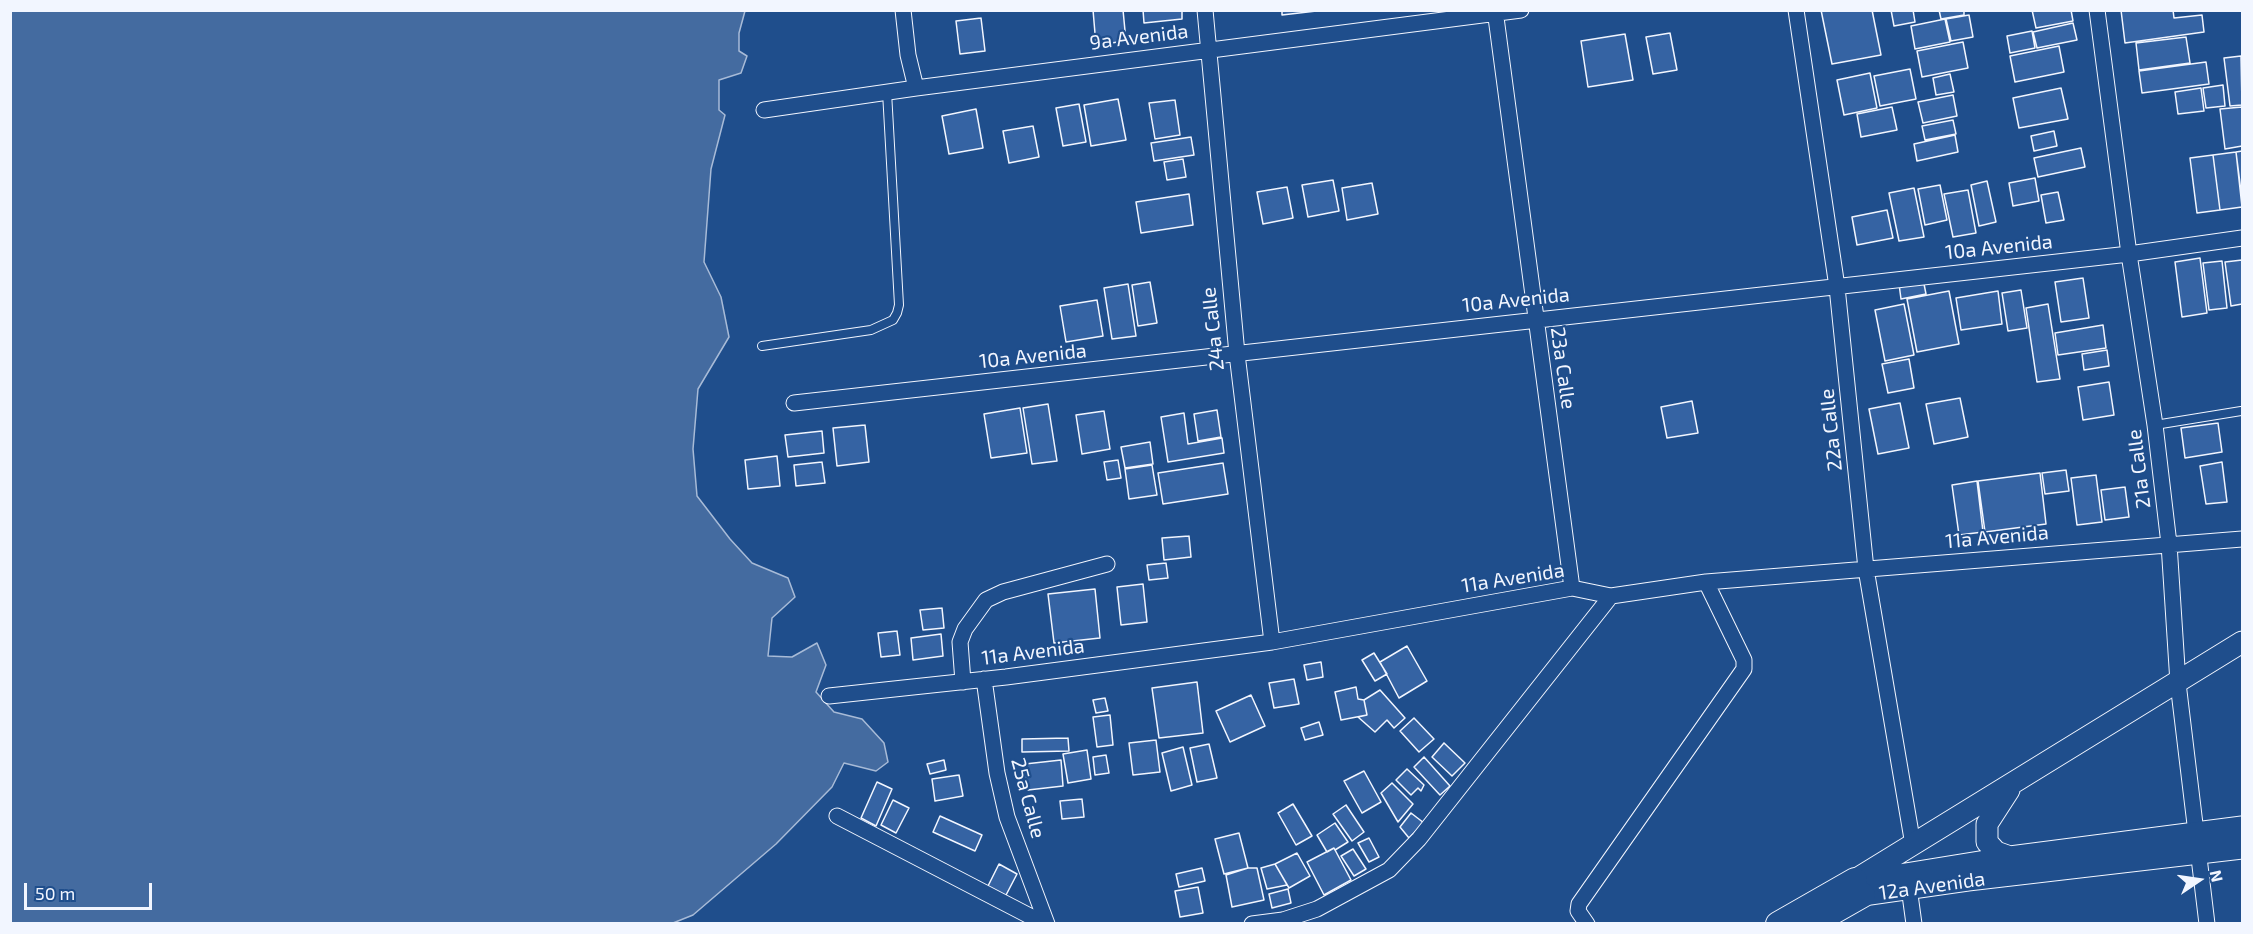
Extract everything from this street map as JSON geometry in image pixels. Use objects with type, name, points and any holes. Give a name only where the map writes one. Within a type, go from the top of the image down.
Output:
[{"type":"main road","points":[[1812,924],[1913,845],[2242,642]]},
{"type":"main road","points":[[2010,857],[1996,852],[1987,842],[1987,824],[2015,783]]},
{"type":"main road","name":"12a Avenida","points":[[1859,887],[2197,843],[2242,827]]},
{"type":"main road","name":"12a Avenida","points":[[1908,881],[2010,857],[2197,843],[2242,848]]},
{"type":"main road","points":[[1778,924],[1859,887]]},
{"type":"street","points":[[903,10],[908,55],[915,88]]},
{"type":"street","name":"24a Calle","points":[[1205,10],[1237,354],[1272,642]]},
{"type":"street","name":"9a Avenida","points":[[764,110],[915,88],[1521,10]]},
{"type":"street","name":"22a Calle","points":[[1796,10],[1837,287],[1866,569],[1913,845]]},
{"type":"street","name":"21a Calle","points":[[2097,10],[2129,254],[2155,425],[2169,544],[2178,683],[2207,924]]},
{"type":"street","name":"23a Calle","points":[[1496,12],[1572,588]]},
{"type":"street","name":"10a Avenida","points":[[794,404],[2129,254],[2242,238]]},
{"type":"street","name":"11a Avenida","points":[[828,696],[984,680],[1272,642],[1572,588],[1611,596],[1706,582],[2242,539]]},
{"type":"street","points":[[963,682],[960,642],[965,629],[986,600],[1003,592],[1107,564]]},
{"type":"street","points":[[1587,924],[1580,916],[1579,904],[1744,669],[1744,660],[1706,582]]},
{"type":"street","points":[[1252,924],[1282,920],[1317,909],[1389,870],[1419,839],[1611,596]]},
{"type":"street","name":"25a Calle","points":[[984,680],[997,773],[1007,817],[1046,924]]},
{"type":"street","points":[[837,816],[1046,924]]},
{"type":"street","points":[[1908,881],[1914,924]]},
{"type":"lane","points":[[762,346],[872,330],[893,320],[897,313],[899,305],[887,92]]},
{"type":"lane","points":[[2155,425],[2241,411]]},
{"type":"water","points":[[10,11],[745,11],[739,33],[739,51],[747,56],[741,73],[719,80],[719,110],[725,115],[711,169],[704,262],[721,297],[729,337],[698,389],[693,449],[697,496],[752,563],[788,578],[795,597],[772,618],[768,656],[792,657],[817,643],[826,665],[816,692],[834,712],[862,719],[884,743],[888,762],[876,771],[844,763],[832,787],[776,844],[693,915],[673,923],[11,923]]},
{"type":"building","points":[[1093,10],[1123,10],[1126,41],[1096,45]]},
{"type":"building","points":[[1143,10],[1182,10],[1182,19],[1144,23]]},
{"type":"building","points":[[1282,10],[1325,10],[1282,15]]},
{"type":"building","points":[[1821,10],[1872,10],[1881,55],[1832,64]]},
{"type":"building","points":[[1891,10],[1913,10],[1915,22],[1894,26]]},
{"type":"building","points":[[1939,10],[1964,10],[1964,15],[1941,19]]},
{"type":"building","points":[[2032,10],[2071,10],[2073,21],[2036,28]]},
{"type":"building","points":[[2121,10],[2173,10],[2174,18],[2202,15],[2204,32],[2125,43]]},
{"type":"building","points":[[1969,15],[1973,37],[1951,41],[1946,19]]},
{"type":"building","points":[[981,18],[985,51],[960,54],[956,21]]},
{"type":"building","points":[[1945,19],[1950,42],[1915,49],[1911,26]]},
{"type":"building","points":[[2073,23],[2077,40],[2037,48],[2033,32]]},
{"type":"building","points":[[2032,31],[2035,48],[2010,53],[2007,36]]},
{"type":"building","points":[[1670,33],[1677,70],[1653,74],[1646,37]]},
{"type":"building","points":[[1625,34],[1633,80],[1588,87],[1581,41]]},
{"type":"building","points":[[2186,37],[2190,63],[2139,70],[2136,43]]},
{"type":"building","points":[[1963,42],[1968,68],[1922,77],[1917,51]]},
{"type":"building","points":[[2059,46],[2064,72],[2015,82],[2010,56]]},
{"type":"building","points":[[2241,56],[2242,105],[2230,106],[2224,58]]},
{"type":"building","points":[[2206,62],[2209,84],[2142,93],[2139,71]]},
{"type":"building","points":[[1910,69],[1916,99],[1880,106],[1874,76]]},
{"type":"building","points":[[1870,73],[1877,108],[1844,115],[1837,80]]},
{"type":"building","points":[[1950,74],[1954,92],[1936,95],[1933,78]]},
{"type":"building","points":[[2223,85],[2225,106],[2206,108],[2203,88]]},
{"type":"building","points":[[2061,88],[2068,119],[2019,128],[2013,98]]},
{"type":"building","points":[[2201,88],[2204,111],[2178,114],[2175,92]]},
{"type":"building","points":[[1953,95],[1957,116],[1923,123],[1918,102]]},
{"type":"building","points":[[1118,99],[1126,140],[1091,146],[1084,105]]},
{"type":"building","points":[[1175,100],[1180,135],[1155,139],[1149,103]]},
{"type":"building","points":[[1079,104],[1086,142],[1063,146],[1056,108]]},
{"type":"building","points":[[1892,107],[1897,130],[1861,137],[1857,114]]},
{"type":"building","points":[[2242,107],[2242,146],[2225,149],[2220,109]]},
{"type":"building","points":[[976,109],[983,148],[949,154],[942,116]]},
{"type":"building","points":[[1953,120],[1956,134],[1925,140],[1922,126]]},
{"type":"building","points":[[1033,126],[1039,157],[1009,163],[1003,131]]},
{"type":"building","points":[[2054,131],[2057,146],[2034,151],[2031,136]]},
{"type":"building","points":[[1955,135],[1958,152],[1917,161],[1914,144]]},
{"type":"building","points":[[1191,137],[1194,155],[1154,161],[1151,143]]},
{"type":"building","points":[[2081,148],[2085,167],[2038,177],[2034,158]]},
{"type":"building","points":[[2242,151],[2242,199],[2236,152]]},
{"type":"building","points":[[2236,152],[2242,207],[2220,210],[2213,155]]},
{"type":"building","points":[[2213,155],[2220,210],[2197,213],[2190,158]]},
{"type":"building","points":[[1183,159],[1186,177],[1167,180],[1164,162]]},
{"type":"building","points":[[2035,178],[2039,201],[2013,206],[2009,183]]},
{"type":"building","points":[[1333,180],[1339,211],[1308,217],[1302,185]]},
{"type":"building","points":[[1987,181],[1996,222],[1979,226],[1971,185]]},
{"type":"building","points":[[1372,183],[1378,214],[1347,220],[1342,188]]},
{"type":"building","points":[[1940,185],[1947,220],[1925,225],[1918,189]]},
{"type":"building","points":[[1287,187],[1293,218],[1263,224],[1257,192]]},
{"type":"building","points":[[1914,188],[1924,237],[1899,241],[1889,193]]},
{"type":"building","points":[[1968,190],[1976,233],[1953,237],[1944,194]]},
{"type":"building","points":[[2058,192],[2064,220],[2046,223],[2041,195]]},
{"type":"building","points":[[1189,194],[1193,225],[1141,233],[1136,202]]},
{"type":"building","points":[[1887,210],[1893,238],[1857,245],[1852,217]]},
{"type":"building","points":[[2200,258],[2207,313],[2182,317],[2175,262]]},
{"type":"building","points":[[2242,260],[2242,304],[2231,306],[2225,262]]},
{"type":"building","points":[[2222,261],[2227,308],[2209,310],[2203,263]]},
{"type":"building","points":[[2083,278],[2089,318],[2061,322],[2055,282]]},
{"type":"building","points":[[1923,279],[1926,294],[1901,299],[1899,284]]},
{"type":"building","points":[[1150,282],[1157,323],[1138,326],[1132,285]]},
{"type":"building","points":[[1128,284],[1136,336],[1112,339],[1104,288]]},
{"type":"building","points":[[2021,290],[2027,328],[2008,331],[2002,293]]},
{"type":"building","points":[[1949,291],[1959,344],[1917,352],[1907,299]]},
{"type":"building","points":[[1998,291],[2002,324],[1961,330],[1956,298]]},
{"type":"building","points":[[1097,300],[1103,336],[1066,342],[1060,306]]},
{"type":"building","points":[[1904,304],[1914,355],[1885,361],[1875,310]]},
{"type":"building","points":[[2048,304],[2060,379],[2037,382],[2026,308]]},
{"type":"building","points":[[2103,325],[2106,348],[2058,355],[2055,333]]},
{"type":"building","points":[[2107,350],[2109,366],[2084,370],[2082,354]]},
{"type":"building","points":[[1909,359],[1914,388],[1888,393],[1882,364]]},
{"type":"building","points":[[2109,382],[2114,415],[2083,420],[2078,387]]},
{"type":"building","points":[[1960,398],[1968,437],[1934,444],[1926,404]]},
{"type":"building","points":[[1692,401],[1698,433],[1667,438],[1661,407]]},
{"type":"building","points":[[1900,403],[1909,448],[1878,454],[1869,409]]},
{"type":"building","points":[[1048,404],[1057,461],[1032,464],[1023,408]]},
{"type":"building","points":[[1020,408],[1027,453],[991,458],[984,414]]},
{"type":"building","points":[[1217,410],[1221,437],[1198,441],[1194,414]]},
{"type":"building","points":[[1104,411],[1110,449],[1082,454],[1076,415]]},
{"type":"building","points":[[1184,413],[1188,444],[1222,438],[1224,453],[1168,462],[1161,417]]},
{"type":"building","points":[[2218,423],[2222,452],[2185,458],[2181,428]]},
{"type":"building","points":[[865,425],[869,462],[837,466],[833,428]]},
{"type":"building","points":[[822,431],[824,453],[788,457],[785,435]]},
{"type":"building","points":[[1150,442],[1153,464],[1125,468],[1121,447]]},
{"type":"building","points":[[777,456],[780,486],[748,489],[745,460]]},
{"type":"building","points":[[1118,460],[1121,478],[1107,480],[1104,462]]},
{"type":"building","points":[[822,462],[825,483],[796,486],[794,465]]},
{"type":"building","points":[[2222,462],[2227,502],[2206,504],[2200,466]]},
{"type":"building","points":[[1223,463],[1228,494],[1163,504],[1158,473]]},
{"type":"building","points":[[1152,465],[1157,495],[1129,499],[1125,469]]},
{"type":"building","points":[[2066,470],[2069,491],[2045,494],[2042,473]]},
{"type":"building","points":[[2040,473],[2046,524],[1985,532],[1978,481]]},
{"type":"building","points":[[2096,475],[2102,522],[2077,525],[2071,478]]},
{"type":"building","points":[[1977,481],[1983,532],[1959,535],[1952,485]]},
{"type":"building","points":[[2125,487],[2129,517],[2105,520],[2101,490]]},
{"type":"building","points":[[1189,536],[1191,557],[1164,560],[1162,538]]},
{"type":"building","points":[[1166,563],[1168,578],[1149,580],[1147,565]]},
{"type":"building","points":[[1143,584],[1147,622],[1121,625],[1117,587]]},
{"type":"building","points":[[1095,589],[1100,638],[1054,643],[1048,594]]},
{"type":"building","points":[[942,608],[944,628],[923,630],[920,610]]},
{"type":"building","points":[[897,631],[900,655],[881,657],[878,633]]},
{"type":"building","points":[[941,634],[943,656],[913,660],[911,638]]},
{"type":"building","points":[[1407,646],[1427,681],[1399,698],[1380,662]]},
{"type":"building","points":[[1374,653],[1387,674],[1375,681],[1362,660]]},
{"type":"building","points":[[1321,662],[1323,677],[1307,680],[1304,665]]},
{"type":"building","points":[[1294,679],[1299,704],[1274,708],[1269,683]]},
{"type":"building","points":[[1197,682],[1203,733],[1159,738],[1152,688]]},
{"type":"building","points":[[1356,687],[1358,699],[1364,700],[1367,715],[1341,720],[1335,692]]},
{"type":"building","points":[[1380,690],[1405,718],[1394,728],[1387,720],[1375,732],[1358,717],[1367,715],[1364,700]]},
{"type":"building","points":[[1251,695],[1265,726],[1230,742],[1216,711]]},
{"type":"building","points":[[1105,698],[1108,711],[1096,713],[1093,700]]},
{"type":"building","points":[[1110,715],[1113,745],[1097,747],[1093,717]]},
{"type":"building","points":[[1414,718],[1434,739],[1419,752],[1400,731]]},
{"type":"building","points":[[1319,722],[1323,735],[1305,740],[1301,728]]},
{"type":"building","points":[[1068,738],[1069,751],[1022,752],[1022,739]]},
{"type":"building","points":[[1156,740],[1160,772],[1133,775],[1129,743]]},
{"type":"building","points":[[1444,743],[1465,763],[1452,776],[1432,757]]},
{"type":"building","points":[[1209,744],[1217,778],[1197,782],[1190,748]]},
{"type":"building","points":[[1183,747],[1192,785],[1171,791],[1162,753]]},
{"type":"building","points":[[1087,750],[1091,779],[1068,783],[1063,754]]},
{"type":"building","points":[[1106,755],[1109,773],[1095,775],[1093,757]]},
{"type":"building","points":[[1424,757],[1450,786],[1440,795],[1414,767]]},
{"type":"building","points":[[944,760],[946,770],[930,774],[927,764]]},
{"type":"building","points":[[1061,760],[1063,786],[1028,790],[1025,764]]},
{"type":"building","points":[[1407,769],[1424,785],[1421,791],[1418,788],[1411,795],[1396,780]]},
{"type":"building","points":[[1364,771],[1381,802],[1362,813],[1344,781]]},
{"type":"building","points":[[959,775],[963,796],[935,801],[932,779]]},
{"type":"building","points":[[877,782],[892,789],[876,826],[861,818]]},
{"type":"building","points":[[1392,783],[1413,804],[1398,822],[1381,793]]},
{"type":"building","points":[[1082,799],[1084,817],[1062,819],[1060,801]]},
{"type":"building","points":[[893,800],[909,808],[896,833],[881,825]]},
{"type":"building","points":[[1293,804],[1312,836],[1296,845],[1278,813]]},
{"type":"building","points":[[1346,805],[1364,832],[1352,841],[1333,814]]},
{"type":"building","points":[[1411,813],[1424,823],[1409,838],[1400,827]]},
{"type":"building","points":[[940,816],[982,835],[975,851],[933,832]]},
{"type":"building","points":[[1335,823],[1348,842],[1327,852],[1317,835]]},
{"type":"building","points":[[1239,833],[1248,868],[1224,874],[1215,839]]},
{"type":"building","points":[[1369,838],[1379,857],[1369,862],[1358,843]]},
{"type":"building","points":[[1334,848],[1351,880],[1324,895],[1307,862]]},
{"type":"building","points":[[1353,849],[1366,869],[1354,876],[1341,856]]},
{"type":"building","points":[[1297,853],[1310,876],[1289,888],[1275,864]]},
{"type":"building","points":[[999,864],[1017,874],[1005,897],[987,888]]},
{"type":"building","points":[[1275,864],[1287,885],[1267,889],[1261,868]]},
{"type":"building","points":[[1202,868],[1205,881],[1179,887],[1176,874]]},
{"type":"building","points":[[1248,868],[1257,868],[1264,900],[1232,907],[1226,875]]},
{"type":"building","points":[[1198,887],[1203,913],[1180,917],[1175,891]]},
{"type":"building","points":[[1288,889],[1291,903],[1272,908],[1269,894]]}]
